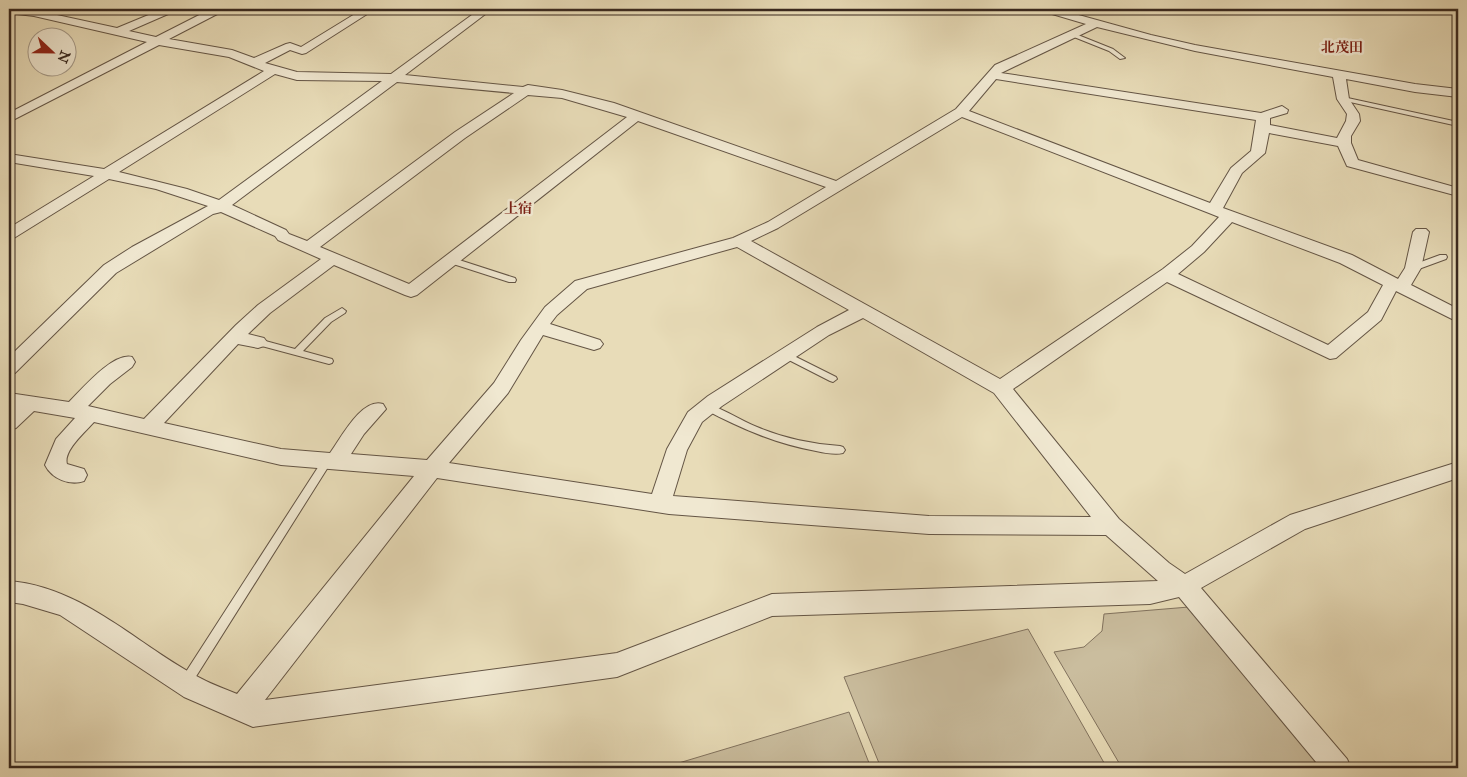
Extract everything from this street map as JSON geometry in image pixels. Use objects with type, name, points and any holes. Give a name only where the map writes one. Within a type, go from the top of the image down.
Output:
[{"type":"street","points":[[118,32],[171,9]]},
{"type":"street","points":[[9,118],[219,9]]},
{"type":"street","points":[[254,62],[290,46],[302,51],[370,9]]},
{"type":"street","points":[[9,368],[110,269],[208,211],[220,207],[487,9]]},
{"type":"street","points":[[1046,9],[1149,38],[1196,48],[1458,93]]},
{"type":"street","points":[[9,10],[34,13],[158,41],[232,54],[273,70],[298,76],[394,78],[528,89],[562,94],[609,106],[837,186]]},
{"type":"street","points":[[242,709],[432,469],[501,388],[551,311],[582,286],[739,241],[773,225],[961,112],[999,68],[1096,23]]},
{"type":"street","points":[[9,235],[273,70]]},
{"type":"street","points":[[1339,74],[1343,99],[1353,114],[1353,121],[1344,136],[1344,143],[1352,163],[1458,192]]},
{"type":"street","points":[[992,75],[1263,122],[1344,143]]},
{"type":"street","points":[[308,248],[460,135],[528,89]]},
{"type":"street","points":[[1001,388],[1167,275],[1198,249],[1221,213],[1236,171],[1258,153],[1263,122],[1268,113],[1282,110]]},
{"type":"street","points":[[961,112],[1221,213],[1346,259],[1458,316]]},
{"type":"street","points":[[9,158],[106,173],[182,192],[281,233],[283,238],[411,291],[637,116]]},
{"type":"street","points":[[1167,275],[1330,353],[1374,316],[1397,285],[1413,268],[1421,232]]},
{"type":"street","points":[[739,241],[1001,388],[1111,526],[1161,570],[1184,586],[1338,768]]},
{"type":"street","points":[[148,427],[264,309],[333,258]]},
{"type":"street","points":[[660,503],[677,449],[695,417],[707,407],[823,331],[864,310]]},
{"type":"street","points":[[539,328],[594,344]]},
{"type":"street","points":[[235,337],[258,342]]},
{"type":"street","points":[[77,475],[61,470],[55,465],[56,460],[81,412],[103,379],[126,362]]},
{"type":"street","points":[[9,400],[81,412],[281,457],[432,469],[660,503],[929,525],[1111,526]]},
{"type":"street","points":[[9,423],[30,404]]},
{"type":"street","points":[[332,461],[357,429],[376,409]]},
{"type":"street","points":[[9,592],[22,593],[66,606],[185,684],[253,714],[617,665],[772,605],[1150,593],[1184,586],[1298,522],[1458,470]]},
{"type":"lane","points":[[1071,34],[1110,50],[1122,58]]},
{"type":"lane","points":[[1343,99],[1458,124]]},
{"type":"lane","points":[[1413,268],[1443,257]]},
{"type":"lane","points":[[450,260],[512,280]]},
{"type":"lane","points":[[297,352],[328,320],[342,311]]},
{"type":"lane","points":[[258,342],[329,361]]},
{"type":"lane","points":[[786,355],[833,379]]},
{"type":"lane","points":[[707,407],[751,430],[781,440],[813,448],[840,450]]},
{"type":"lane","points":[[185,684],[332,461]]},
{"type":"shaded area","points":[[1189,607],[1325,768],[1122,768],[1054,652],[1084,647],[1102,631],[1104,614]]},
{"type":"shaded area","points":[[1028,629],[1107,768],[881,768],[844,677]]},
{"type":"shaded area","points":[[849,712],[871,768],[662,768]]},
{"type":"district","name":"北茂田","points":[[1342,47]]},
{"type":"district","name":"上宿","points":[[518,208]]}]
